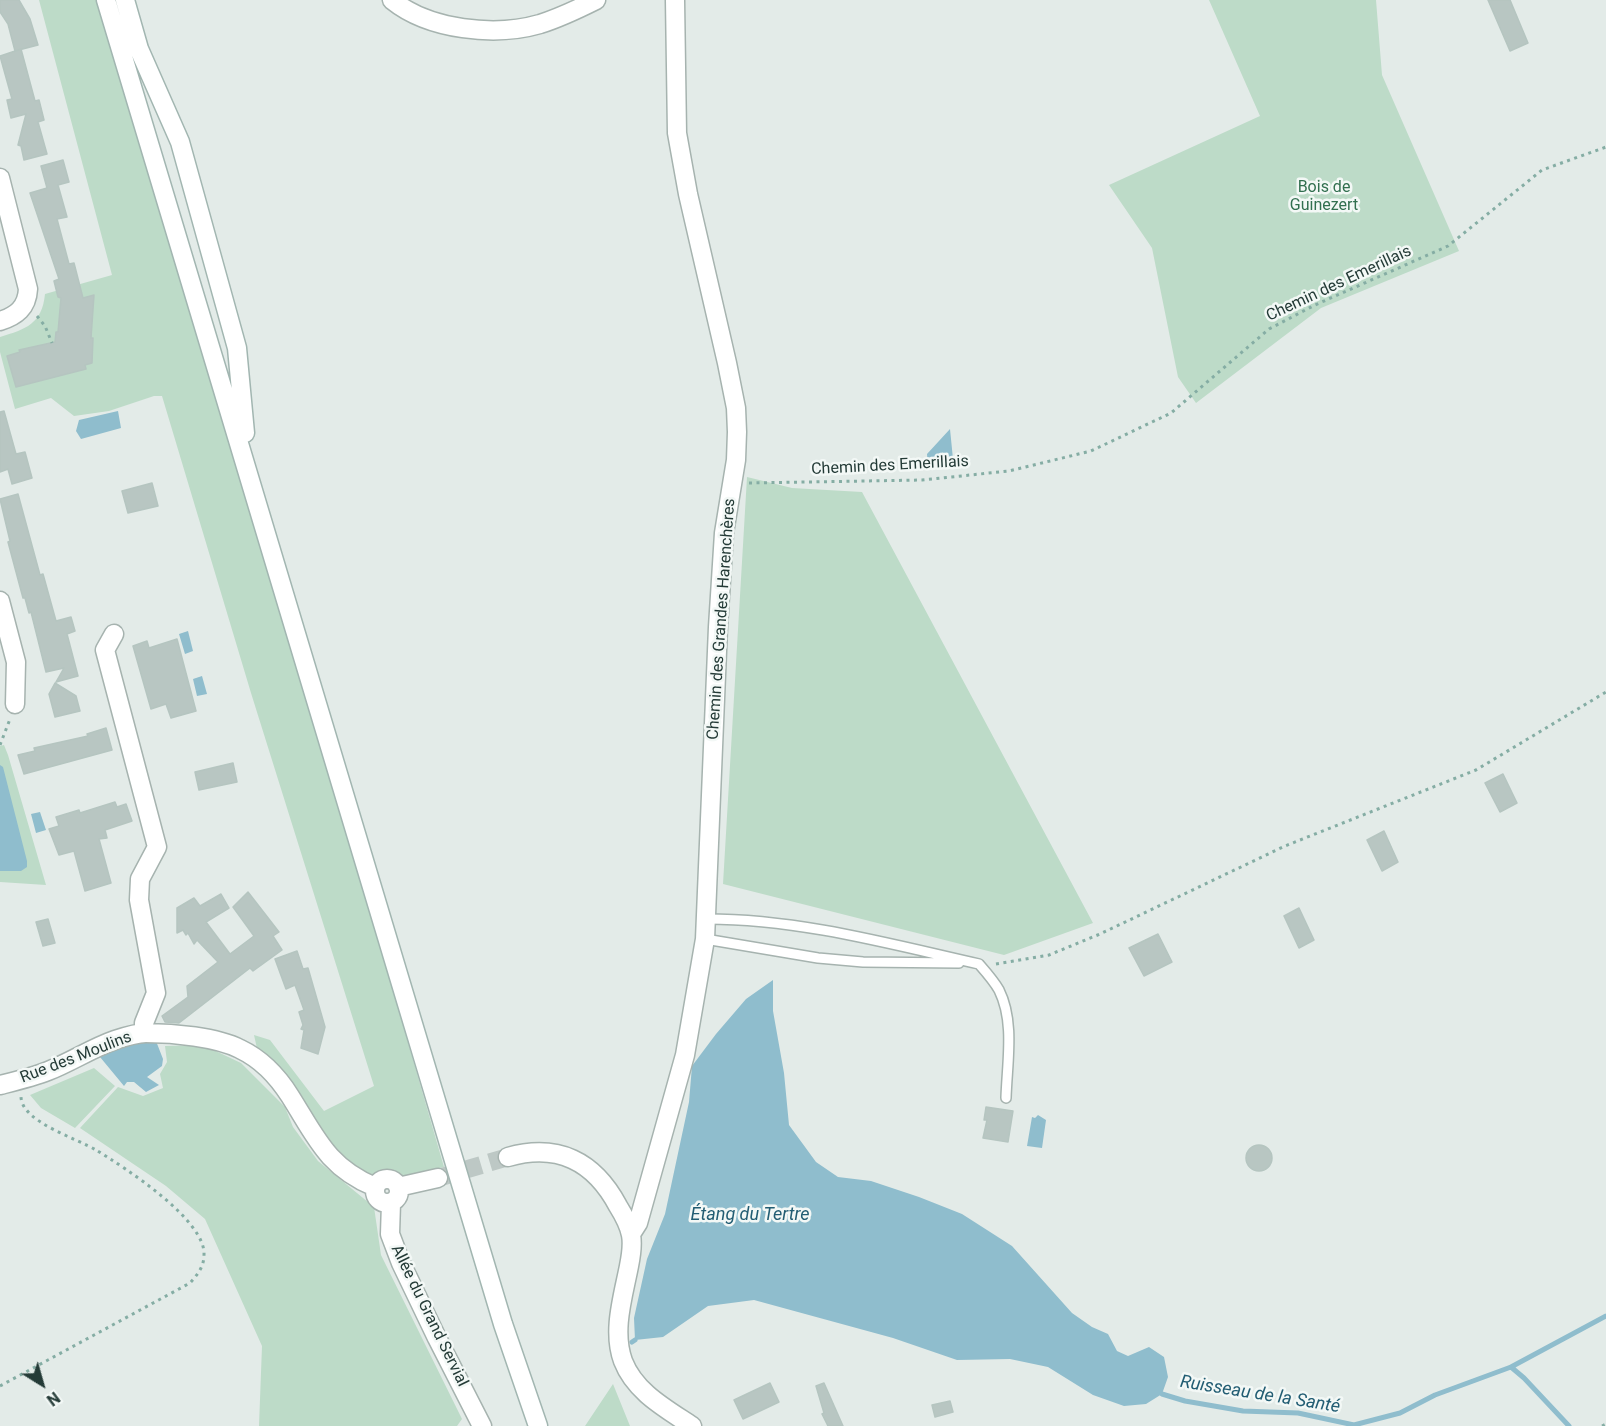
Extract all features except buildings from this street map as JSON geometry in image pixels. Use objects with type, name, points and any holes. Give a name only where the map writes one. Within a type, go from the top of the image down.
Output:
[{"type":"street","points":[[106,0],[503,1324],[538,1426]]},
{"type":"street","points":[[125,0],[139,49],[180,142],[237,348],[249,474]]},
{"type":"street","points":[[392,0],[401,7],[436,22],[465,29],[483,30],[538,25],[596,0]]},
{"type":"street","name":"Chemin des Grandes Harenchères","points":[[631,1234],[638,1223],[685,1055],[705,939],[718,627],[724,533],[736,451],[736,408],[688,194],[677,133],[675,0]]},
{"type":"street","points":[[0,178],[28,289],[28,297],[14,316],[0,321]]},
{"type":"street","points":[[0,601],[16,662],[15,704]]},
{"type":"street","points":[[114,634],[105,650],[157,847],[140,879],[139,900],[156,993],[144,1023],[144,1033]]},
{"type":"street","name":"Rue des Moulins","points":[[0,1085],[48,1071],[114,1041],[144,1033],[177,1035],[220,1043],[240,1049],[261,1063],[283,1085],[324,1151],[341,1169],[356,1179],[375,1187],[385,1179],[393,1181],[394,1195]]},
{"type":"street","points":[[508,1156],[548,1152],[567,1157],[585,1165],[596,1174],[612,1194],[631,1234],[632,1252],[618,1322],[622,1359],[630,1376],[641,1390],[692,1426]]},
{"type":"street","points":[[394,1195],[438,1178]]},
{"type":"street","name":"Allée du Grand Servial","points":[[394,1195],[390,1234],[401,1263],[482,1426]]},
{"type":"lane","points":[[707,919],[733,919],[837,933],[979,964],[998,987],[1009,1026],[1006,1098]]},
{"type":"lane","points":[[705,939],[840,960],[979,964]]},
{"type":"path","name":"Chemin des Emerillais","points":[[731,483],[922,480],[1009,471],[1091,451],[1171,413],[1269,329],[1315,305],[1448,246],[1542,170],[1606,147]]},
{"type":"path","points":[[33,313],[45,326],[52,343]]},
{"type":"path","points":[[979,964],[1003,964],[1048,955],[1100,934],[1286,846],[1476,770],[1606,692]]},
{"type":"path","points":[[0,746],[15,704]]},
{"type":"path","points":[[0,1386],[190,1283],[201,1270],[205,1254],[190,1222],[162,1197],[95,1150],[43,1123],[26,1111],[21,1103],[20,1080]]},
{"type":"path","points":[[1602,1426],[1606,1424]]},
{"type":"green space","points":[[39,0],[101,0],[444,1167],[404,1177],[364,1176],[342,1162],[258,1053],[254,1035],[270,1040],[324,1111],[374,1086],[251,693],[162,396],[154,396],[109,411],[74,416],[51,398],[15,409],[0,352],[0,337],[31,324],[40,312],[45,294],[112,275]]},
{"type":"green space","name":"Bois de Guinezert","points":[[1209,0],[1376,0],[1382,75],[1459,251],[1321,308],[1196,403],[1178,377],[1152,248],[1109,185],[1260,116]]},
{"type":"green space","points":[[747,477],[792,488],[862,492],[1093,923],[1004,955],[723,884]]},
{"type":"green space","points":[[4,745],[46,885],[0,882],[0,746]]},
{"type":"green space","points":[[203,1045],[241,1063],[285,1107],[293,1127],[318,1161],[374,1207],[381,1255],[462,1419],[457,1426],[259,1426],[262,1346],[205,1219],[166,1186],[80,1128],[118,1087],[143,1096],[163,1088],[160,1074],[167,1062],[165,1046]]},
{"type":"green space","points":[[94,1068],[115,1086],[75,1128],[41,1108],[30,1095]]},
{"type":"green space","points":[[613,1384],[630,1426],[585,1426]]},
{"type":"water","points":[[118,411],[121,428],[81,439],[76,431],[79,420]]},
{"type":"water","points":[[950,429],[953,459],[950,467],[928,467],[927,454]]},
{"type":"water","points":[[188,631],[193,651],[185,654],[179,634]]},
{"type":"water","points":[[202,676],[207,694],[197,696],[193,679]]},
{"type":"water","points":[[0,765],[3,767],[27,861],[27,867],[21,871],[0,871]]},
{"type":"water","points":[[40,812],[46,830],[36,833],[31,814]]},
{"type":"water","name":"Étang du Tertre","points":[[773,980],[773,1011],[784,1073],[789,1125],[816,1162],[838,1177],[871,1181],[962,1214],[1012,1246],[1072,1313],[1092,1327],[1108,1334],[1117,1351],[1128,1356],[1149,1347],[1164,1357],[1168,1377],[1162,1394],[1146,1404],[1124,1406],[1093,1395],[1048,1367],[1010,1359],[957,1360],[893,1338],[754,1300],[708,1306],[663,1337],[635,1340],[634,1318],[647,1259],[665,1214],[689,1102],[692,1066],[746,999]]},
{"type":"water","points":[[156,1041],[163,1059],[162,1066],[147,1077],[159,1085],[146,1092],[134,1082],[127,1082],[124,1086],[100,1057],[127,1044]]},
{"type":"water","points":[[1038,1115],[1046,1120],[1042,1148],[1027,1146],[1032,1117],[1035,1118]]},
{"type":"waterway","points":[[1511,1367],[1606,1316]]},
{"type":"waterway","name":"Ruisseau de la Santé","points":[[1162,1394],[1185,1401],[1243,1411],[1298,1413],[1354,1425],[1400,1413],[1435,1395],[1511,1367],[1569,1426]]},
{"type":"tunnel","points":[[438,1178],[508,1157]]}]
